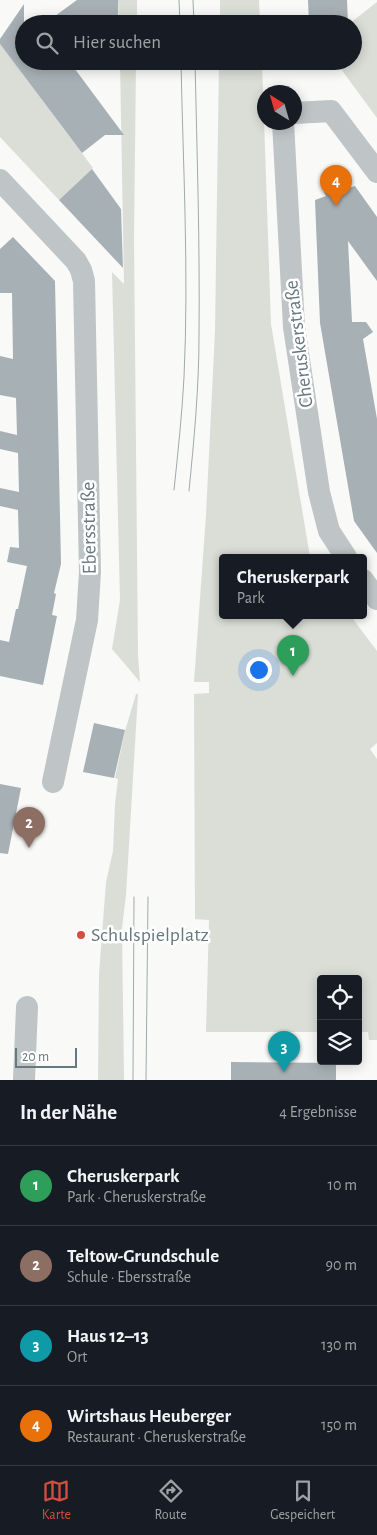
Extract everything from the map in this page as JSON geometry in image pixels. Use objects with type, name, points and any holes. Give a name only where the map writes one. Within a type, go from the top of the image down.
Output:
[{"type":"street","points":[[302,113],[331,112],[377,172]]},
{"type":"street","name":"Cheruskerstraße","points":[[283,130],[294,327],[319,492],[329,531],[344,554]]},
{"type":"street","name":"Ebersstraße","points":[[0,180],[76,261],[84,281],[90,572],[87,620],[53,782]]},
{"type":"street","points":[[367,585],[377,599]]},
{"type":"street","points":[[24,1080],[27,1007]]},
{"type":"shaded area","points":[[118,0],[137,0],[137,15],[119,15]]},
{"type":"shaded area","points":[[220,0],[259,0],[260,15],[220,15]]},
{"type":"shaded area","points":[[377,2],[377,118],[342,70],[362,70],[362,15],[360,15]]},
{"type":"shaded area","points":[[0,44],[15,64],[15,70],[20,70],[93,168],[59,200],[0,137]]},
{"type":"shaded area","points":[[120,70],[136,70],[134,239],[138,655],[140,682],[112,649],[120,600],[112,272],[124,284]]},
{"type":"shaded area","points":[[219,70],[262,70],[263,85],[257,85],[257,130],[264,130],[271,324],[309,554],[219,554],[219,619],[353,619],[377,651],[377,743],[370,749],[377,759],[377,1040],[369,1040],[368,1032],[362,1032],[362,975],[317,975],[317,1032],[206,1032],[209,920],[195,919],[194,694],[209,693],[209,682],[194,682],[206,515],[215,331]]},
{"type":"shaded area","points":[[136,694],[138,694],[126,895],[122,928],[124,1080],[98,1080],[99,974],[106,882],[113,851],[118,779],[115,778],[125,731]]},
{"type":"building","points":[[77,0],[118,0],[118,15],[56,15]]},
{"type":"building","points":[[308,0],[347,0],[348,15],[309,15]]},
{"type":"building","points":[[24,4],[24,15],[16,15]]},
{"type":"building","points":[[15,17],[15,64],[0,44],[0,39]]},
{"type":"building","points":[[20,70],[76,70],[124,135],[105,135],[82,153]]},
{"type":"building","points":[[92,169],[121,209],[123,268],[59,200]]},
{"type":"building","points":[[342,186],[343,190],[355,186],[377,217],[377,281],[348,241],[352,322],[366,322],[373,332],[363,339],[377,419],[377,553],[354,521],[320,323],[315,200],[326,196],[324,192]]},
{"type":"building","points":[[13,237],[55,281],[61,564],[54,593],[56,594],[52,615],[57,616],[43,685],[0,676],[0,640],[9,642],[27,566],[7,562],[10,547],[19,548],[18,510],[0,506],[0,488],[19,492],[18,453],[0,449],[0,431],[17,435],[16,398],[0,395],[0,356],[13,359],[12,293],[0,293],[0,249]]},
{"type":"building","points":[[94,723],[125,730],[114,778],[83,772]]},
{"type":"building","points":[[0,784],[21,788],[8,854],[0,853]]},
{"type":"building","points":[[231,1062],[317,1063],[317,1065],[336,1065],[336,1080],[231,1080]]},
{"type":"tram line","points":[[179,0],[180,15]]},
{"type":"tram line","points":[[193,0],[194,15]]},
{"type":"tram line","points":[[174,490],[182,405],[185,338],[186,259],[181,70]]},
{"type":"tram line","points":[[189,491],[199,355],[199,233],[195,70]]},
{"type":"tram line","points":[[133,1080],[134,897]]},
{"type":"tram line","points":[[146,1080],[148,897]]},
{"type":"place","name":"Wirtshaus Heuberger","points":[[336,206]]},
{"type":"place","name":"Cheruskerpark","points":[[293,676]]},
{"type":"place","name":"Teltow-Grundschule","points":[[29,848]]},
{"type":"place","name":"Schulspielplatz","points":[[81,935]]},
{"type":"place","name":"Haus 12–13","points":[[284,1072]]}]
